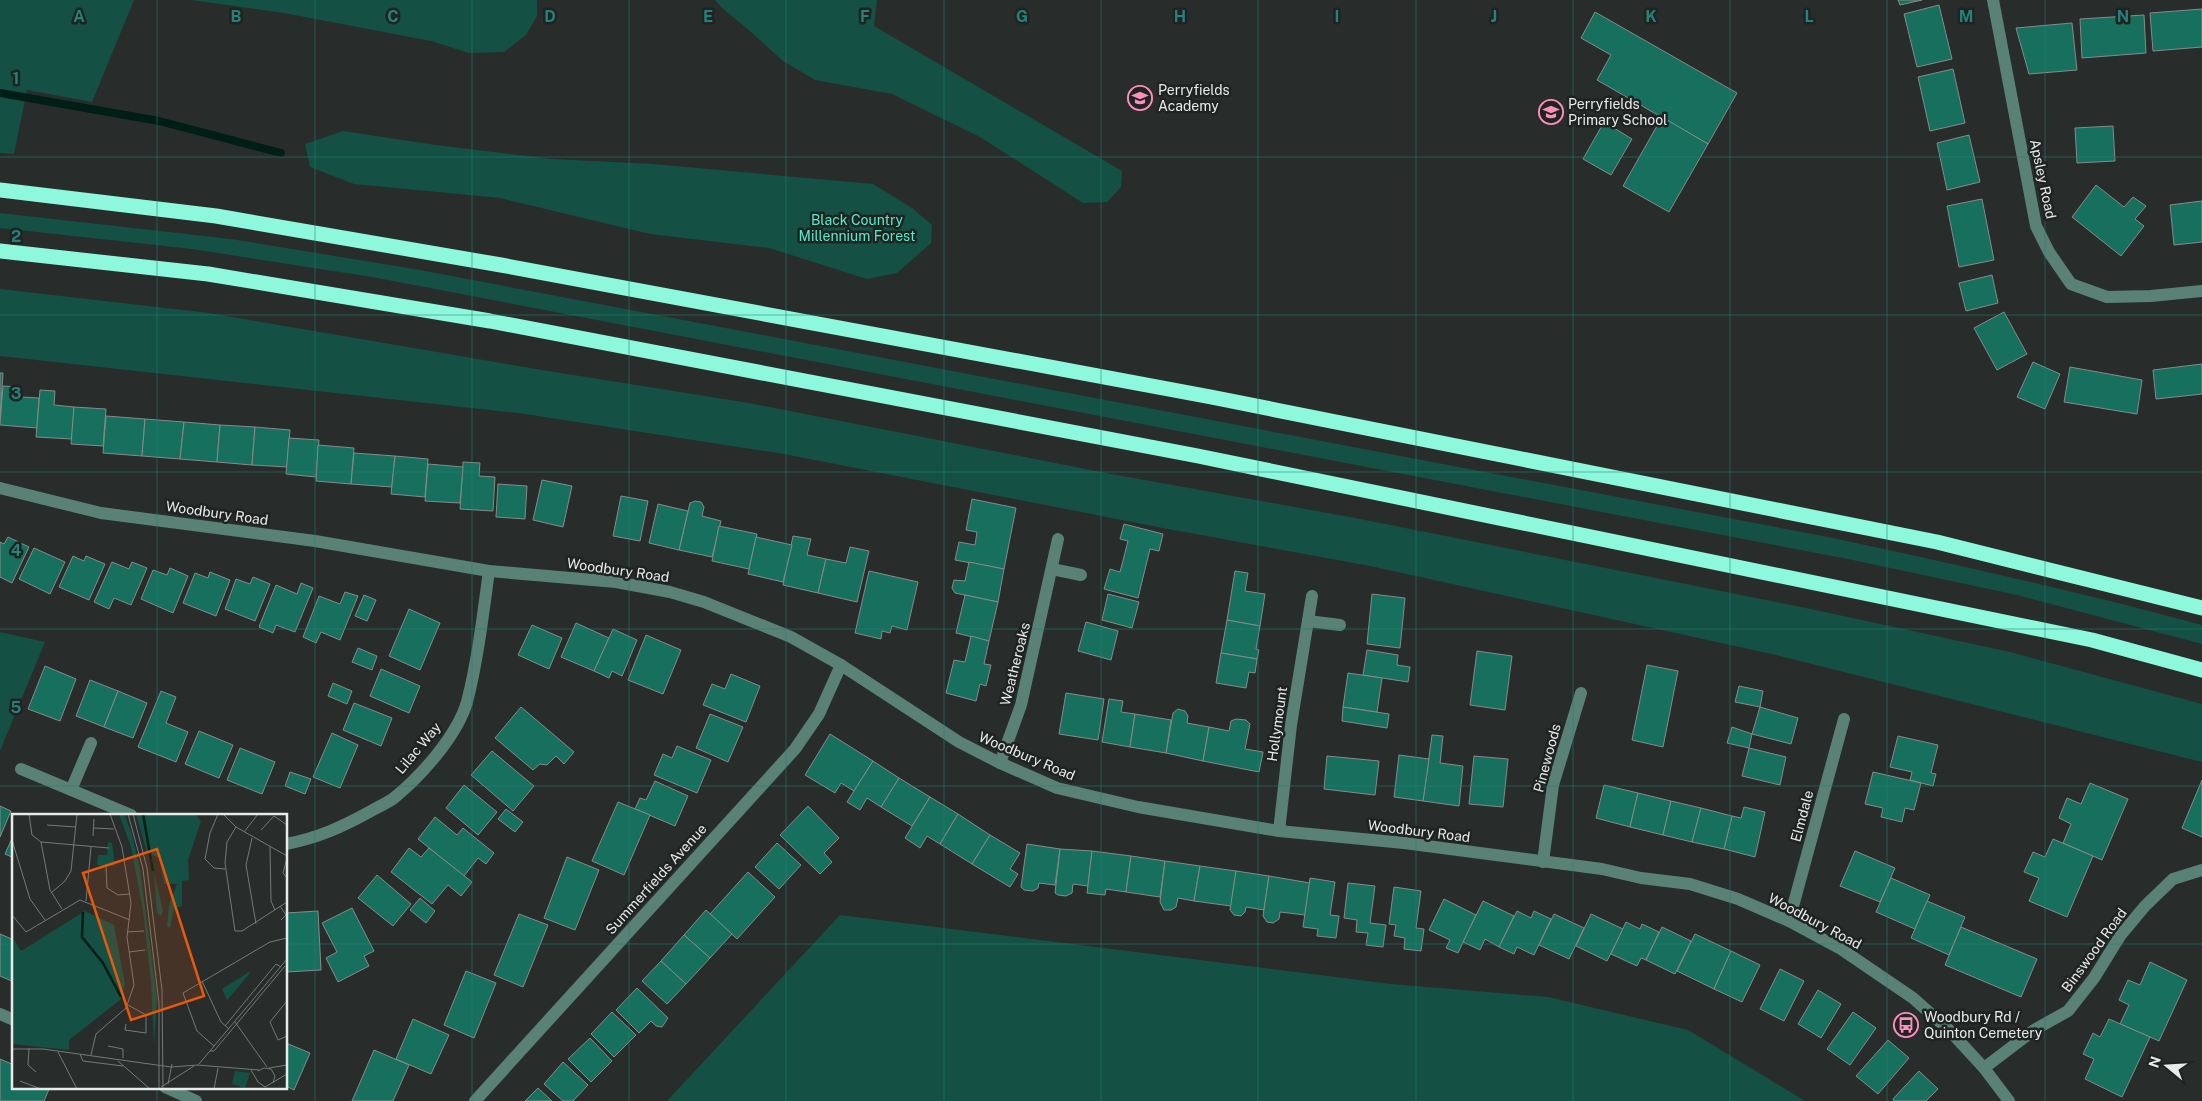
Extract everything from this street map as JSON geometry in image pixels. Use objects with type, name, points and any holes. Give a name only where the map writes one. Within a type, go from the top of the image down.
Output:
[{"type":"highway","points":[[0,190],[216,216],[501,265],[1202,396],[1937,542],[2202,608]]},
{"type":"highway","points":[[0,251],[208,274],[519,327],[1198,456],[2092,640],[2202,670]]},
{"type":"street","name":"Apsley Road","points":[[1993,0],[2036,226],[2049,252],[2071,284],[2107,297],[2151,296],[2202,291]]},
{"type":"street","name":"Woodbury Road","points":[[0,488],[101,513],[315,541],[489,571],[616,582],[670,592],[704,602],[791,637],[841,666],[959,742],[1000,763],[1057,788],[1138,807],[1279,831],[1404,843],[1602,869],[1641,878],[1690,884],[1738,899],[1789,921],[1841,949],[1913,998],[1949,1030],[1984,1068],[2009,1101]]},
{"type":"street","name":"Weatheroaks","points":[[1000,763],[1021,705],[1058,539]]},
{"type":"street","points":[[1052,570],[1081,575]]},
{"type":"street","name":"Lilac Way","points":[[288,844],[314,838],[349,823],[393,799],[440,750],[456,726],[466,703],[478,643],[489,571]]},
{"type":"street","name":"Hollymount","points":[[1279,831],[1291,725],[1312,596]]},
{"type":"street","points":[[1308,621],[1340,625]]},
{"type":"street","name":"Summerfields Avenue","points":[[475,1101],[795,750],[819,714],[841,666]]},
{"type":"street","name":"Pinewoods","points":[[1543,862],[1552,785],[1581,693]]},
{"type":"street","name":"Elmdale","points":[[1789,921],[1844,719]]},
{"type":"street","points":[[72,790],[91,744]]},
{"type":"street","points":[[21,768],[129,814]]},
{"type":"street","name":"Binswood Road","points":[[1984,1068],[2034,1030],[2068,1010],[2094,978],[2120,936],[2145,906],[2173,879],[2202,870]]},
{"type":"street","points":[[0,1014],[12,1019]]},
{"type":"street","points":[[167,1088],[196,1101]]},
{"type":"green space","points":[[0,0],[134,0],[92,102],[27,90],[14,154],[0,153]]},
{"type":"green space","points":[[191,0],[537,0],[537,16],[526,35],[504,52],[469,53],[431,41],[284,13]]},
{"type":"green space","points":[[715,0],[877,0],[874,26],[1122,171],[1121,187],[1107,202],[1083,203],[980,137],[892,94],[815,80],[783,61]]},
{"type":"green space","name":"Black Country Millennium Forest","points":[[343,131],[436,145],[552,159],[653,164],[873,184],[912,208],[932,225],[931,243],[897,273],[867,279],[769,248],[650,234],[500,198],[354,184],[310,167],[305,144]]},
{"type":"green space","points":[[0,213],[231,239],[420,270],[1823,536],[2013,578],[2202,625],[2202,644],[2017,595],[1848,559],[372,277],[192,249],[0,228]]},
{"type":"green space","points":[[0,289],[209,313],[749,403],[1106,473],[1350,517],[1806,608],[2010,652],[2202,704],[2202,762],[1776,655],[1370,566],[1168,529],[784,454],[525,414],[0,356]]},
{"type":"green space","points":[[0,632],[45,642],[0,751]]},
{"type":"green space","points":[[840,915],[1391,984],[1548,997],[1688,1030],[1805,1101],[667,1101]]},
{"type":"building","points":[[1898,0],[1922,0],[1900,5]]},
{"type":"building","points":[[1939,5],[1952,59],[1917,67],[1904,14]]},
{"type":"building","points":[[2202,9],[2202,47],[2153,51],[2150,13]]},
{"type":"building","points":[[1595,12],[1737,93],[1708,144],[1597,80],[1611,55],[1581,38]]},
{"type":"building","points":[[2144,15],[2146,53],[2082,58],[2080,19]]},
{"type":"building","points":[[2072,23],[2077,70],[2029,74],[2016,28]]},
{"type":"building","points":[[1953,69],[1965,123],[1930,131],[1918,77]]},
{"type":"building","points":[[1662,117],[1708,144],[1669,212],[1623,186]]},
{"type":"building","points":[[1604,122],[1632,139],[1611,175],[1583,159]]},
{"type":"building","points":[[2113,126],[2115,161],[2077,163],[2075,128]]},
{"type":"building","points":[[1969,135],[1980,182],[1947,190],[1937,143]]},
{"type":"building","points":[[2096,185],[2124,207],[2133,197],[2146,206],[2135,219],[2144,226],[2121,256],[2072,217]]},
{"type":"building","points":[[1982,199],[1994,260],[1959,267],[1947,206]]},
{"type":"building","points":[[2202,201],[2202,242],[2174,245],[2170,205]]},
{"type":"building","points":[[1992,275],[1998,303],[1966,311],[1959,283]]},
{"type":"building","points":[[2004,312],[2027,354],[1997,370],[1974,328]]},
{"type":"building","points":[[2033,362],[2060,374],[2045,409],[2017,397]]},
{"type":"building","points":[[2202,364],[2202,394],[2156,399],[2153,370]]},
{"type":"building","points":[[2070,367],[2142,380],[2137,414],[2064,402]]},
{"type":"building","points":[[0,373],[3,373],[0,419]]},
{"type":"building","points":[[3,386],[21,387],[21,397],[39,398],[37,428],[0,425]]},
{"type":"building","points":[[40,390],[55,391],[54,405],[74,407],[72,439],[36,437]]},
{"type":"building","points":[[74,407],[106,409],[103,446],[71,444]]},
{"type":"building","points":[[106,416],[145,419],[142,456],[103,453]]},
{"type":"building","points":[[145,419],[184,422],[180,459],[142,456]]},
{"type":"building","points":[[184,422],[220,425],[217,462],[180,459]]},
{"type":"building","points":[[220,425],[255,427],[252,465],[217,462]]},
{"type":"building","points":[[255,427],[290,430],[287,467],[252,465]]},
{"type":"building","points":[[289,438],[319,440],[316,477],[286,474]]},
{"type":"building","points":[[318,445],[354,448],[351,484],[316,481]]},
{"type":"building","points":[[354,453],[395,456],[392,487],[351,484]]},
{"type":"building","points":[[395,456],[428,459],[425,497],[391,494]]},
{"type":"building","points":[[463,462],[480,463],[479,476],[495,477],[493,511],[460,509]]},
{"type":"building","points":[[428,464],[463,467],[460,503],[425,501]]},
{"type":"building","points":[[542,480],[572,486],[563,527],[533,520]]},
{"type":"building","points":[[498,484],[527,486],[525,519],[496,517]]},
{"type":"building","points":[[621,496],[648,501],[640,541],[613,536]]},
{"type":"building","points":[[972,499],[1016,508],[1004,569],[955,560],[959,542],[975,545],[977,532],[966,530]]},
{"type":"building","points":[[695,501],[701,502],[704,507],[702,516],[721,521],[712,557],[679,550],[690,503]]},
{"type":"building","points":[[658,504],[688,511],[679,550],[649,543]]},
{"type":"building","points":[[1124,524],[1163,534],[1159,551],[1150,549],[1138,598],[1104,589],[1110,569],[1120,572],[1128,541],[1120,539]]},
{"type":"building","points":[[719,526],[757,534],[749,569],[712,561]]},
{"type":"building","points":[[793,536],[811,539],[807,555],[826,559],[818,593],[783,585]]},
{"type":"building","points":[[8,537],[29,547],[12,583],[0,577],[0,542],[4,544]]},
{"type":"building","points":[[756,537],[792,545],[783,582],[748,574]]},
{"type":"building","points":[[850,547],[869,551],[857,602],[818,593],[826,559],[846,563]]},
{"type":"building","points":[[34,548],[65,562],[50,594],[19,579]]},
{"type":"building","points":[[73,556],[84,561],[86,556],[105,564],[89,600],[59,587]]},
{"type":"building","points":[[112,562],[129,569],[132,562],[147,568],[131,605],[114,598],[109,609],[94,602]]},
{"type":"building","points":[[969,562],[1004,569],[998,602],[955,593],[952,588],[954,580],[965,581]]},
{"type":"building","points":[[170,568],[188,576],[173,613],[141,599],[153,570],[167,575]]},
{"type":"building","points":[[869,571],[918,582],[907,630],[892,626],[890,633],[882,631],[881,639],[855,633]]},
{"type":"building","points":[[1235,571],[1248,573],[1245,591],[1265,594],[1260,626],[1227,620]]},
{"type":"building","points":[[210,572],[230,580],[216,616],[183,603],[195,573],[208,578]]},
{"type":"building","points":[[253,577],[270,584],[255,621],[225,609],[236,579],[250,584]]},
{"type":"building","points":[[301,583],[313,588],[295,632],[276,625],[273,633],[259,627],[276,585],[297,594]]},
{"type":"building","points":[[345,592],[358,596],[340,640],[321,632],[316,643],[303,637],[319,596],[340,604]]},
{"type":"building","points":[[1108,594],[1139,602],[1132,628],[1102,620]]},
{"type":"building","points":[[1372,594],[1405,598],[1400,648],[1367,644]]},
{"type":"building","points":[[364,595],[376,600],[367,621],[355,616]]},
{"type":"building","points":[[965,595],[998,602],[989,641],[956,633]]},
{"type":"building","points":[[409,609],[440,623],[420,670],[389,656]]},
{"type":"building","points":[[1227,620],[1260,626],[1256,649],[1259,650],[1257,659],[1221,653]]},
{"type":"building","points":[[1086,622],[1118,631],[1111,660],[1078,651]]},
{"type":"building","points":[[576,623],[609,638],[594,671],[561,657]]},
{"type":"building","points":[[532,625],[562,638],[549,669],[518,655]]},
{"type":"building","points":[[613,629],[637,640],[622,676],[612,671],[609,678],[594,671]]},
{"type":"building","points":[[646,635],[681,650],[663,694],[628,680]]},
{"type":"building","points":[[971,636],[989,641],[984,664],[991,665],[986,686],[980,684],[976,701],[946,693],[954,660],[965,662]]},
{"type":"building","points":[[358,648],[377,656],[372,670],[352,662]]},
{"type":"building","points":[[1367,650],[1398,655],[1397,665],[1410,667],[1408,682],[1363,675]]},
{"type":"building","points":[[1477,651],[1512,656],[1505,710],[1470,705]]},
{"type":"building","points":[[1221,653],[1257,659],[1255,673],[1249,672],[1246,688],[1216,683]]},
{"type":"building","points":[[1647,665],[1678,671],[1663,747],[1632,740]]},
{"type":"building","points":[[45,666],[76,679],[60,721],[28,709]]},
{"type":"building","points":[[381,669],[420,686],[409,713],[370,696]]},
{"type":"building","points":[[1348,673],[1382,678],[1377,712],[1343,707]]},
{"type":"building","points":[[731,674],[760,686],[746,722],[703,705],[712,684],[725,689]]},
{"type":"building","points":[[90,680],[118,691],[104,727],[76,716]]},
{"type":"building","points":[[333,683],[352,691],[347,704],[328,696]]},
{"type":"building","points":[[1739,686],[1763,691],[1760,707],[1735,702]]},
{"type":"building","points":[[118,691],[147,703],[133,738],[104,727]]},
{"type":"building","points":[[161,691],[176,697],[166,723],[188,732],[176,762],[138,747]]},
{"type":"building","points":[[1066,693],[1104,699],[1098,740],[1059,734]]},
{"type":"building","points":[[1109,699],[1123,701],[1121,712],[1135,714],[1130,747],[1102,742]]},
{"type":"building","points":[[354,703],[392,718],[381,746],[343,730]]},
{"type":"building","points":[[521,707],[574,752],[564,764],[556,756],[547,765],[540,764],[533,770],[495,738]]},
{"type":"building","points":[[1343,707],[1389,714],[1387,728],[1342,721]]},
{"type":"building","points":[[1760,707],[1798,718],[1791,744],[1752,734]]},
{"type":"building","points":[[1178,709],[1185,711],[1188,716],[1187,723],[1209,727],[1203,761],[1166,753],[1173,713]]},
{"type":"building","points":[[710,714],[743,727],[728,762],[696,748]]},
{"type":"building","points":[[1135,714],[1171,720],[1166,753],[1130,747]]},
{"type":"building","points":[[1236,719],[1246,720],[1250,724],[1245,749],[1263,752],[1259,772],[1203,761],[1209,727],[1229,731],[1231,721]]},
{"type":"building","points":[[1732,727],[1752,734],[1749,748],[1727,743]]},
{"type":"building","points":[[199,731],[233,745],[219,778],[185,764]]},
{"type":"building","points":[[332,733],[358,745],[340,788],[313,777]]},
{"type":"building","points":[[830,734],[873,761],[854,791],[841,783],[835,793],[805,775]]},
{"type":"building","points":[[1432,735],[1443,736],[1440,763],[1463,766],[1459,806],[1423,801]]},
{"type":"building","points":[[1898,736],[1938,745],[1931,773],[1936,774],[1933,786],[1910,780],[1912,772],[1890,767]]},
{"type":"building","points":[[677,746],[711,760],[697,793],[654,775],[663,754],[672,758]]},
{"type":"building","points":[[240,748],[275,762],[262,794],[227,780]]},
{"type":"building","points":[[1749,748],[1786,757],[1780,785],[1742,776]]},
{"type":"building","points":[[492,751],[534,786],[513,811],[471,775]]},
{"type":"building","points":[[1399,755],[1429,759],[1423,801],[1394,797]]},
{"type":"building","points":[[1327,756],[1379,761],[1375,795],[1324,789]]},
{"type":"building","points":[[1474,756],[1508,759],[1503,807],[1469,804]]},
{"type":"building","points":[[873,761],[899,778],[881,807],[867,798],[860,810],[847,802]]},
{"type":"building","points":[[290,772],[311,779],[305,794],[285,786]]},
{"type":"building","points":[[1873,772],[1921,783],[1914,810],[1905,808],[1902,822],[1881,817],[1883,808],[1865,804]]},
{"type":"building","points":[[899,778],[930,797],[912,826],[881,807]]},
{"type":"building","points":[[2202,780],[2202,837],[2182,828]]},
{"type":"building","points":[[655,781],[688,796],[675,826],[635,809],[640,798],[646,800]]},
{"type":"building","points":[[2090,783],[2128,799],[2102,860],[2063,843],[2071,824],[2059,818],[2067,798],[2081,804]]},
{"type":"building","points":[[464,785],[497,812],[478,835],[446,808]]},
{"type":"building","points":[[1604,785],[1638,793],[1630,827],[1596,818]]},
{"type":"building","points":[[1638,793],[1671,801],[1663,835],[1630,827]]},
{"type":"building","points":[[930,797],[958,814],[940,844],[927,836],[920,848],[905,838]]},
{"type":"building","points":[[1671,801],[1701,808],[1692,842],[1663,835]]},
{"type":"building","points":[[618,802],[650,815],[624,875],[592,861]]},
{"type":"building","points":[[0,806],[11,811],[0,837]]},
{"type":"building","points":[[808,806],[839,838],[824,853],[832,862],[820,874],[780,835]]},
{"type":"building","points":[[1744,807],[1765,812],[1755,857],[1724,849],[1732,816],[1741,818]]},
{"type":"building","points":[[1701,808],[1732,816],[1724,849],[1692,842]]},
{"type":"building","points":[[506,809],[523,822],[515,832],[498,819]]},
{"type":"building","points":[[958,814],[990,835],[972,864],[940,844]]},
{"type":"building","points":[[435,817],[457,835],[463,828],[494,853],[486,864],[478,858],[464,876],[418,839]]},
{"type":"building","points":[[990,835],[1020,853],[1010,869],[1018,874],[1010,887],[972,864]]},
{"type":"building","points":[[12,838],[12,857],[5,854]]},
{"type":"building","points":[[2053,839],[2093,856],[2067,917],[2029,901],[2039,878],[2024,872],[2033,852],[2045,857]]},
{"type":"building","points":[[777,843],[801,865],[779,889],[755,867]]},
{"type":"building","points":[[1027,844],[1060,849],[1055,885],[1039,883],[1038,888],[1033,891],[1024,890],[1021,887]]},
{"type":"building","points":[[409,848],[421,857],[429,848],[472,882],[461,896],[448,885],[432,904],[391,872]]},
{"type":"building","points":[[1060,849],[1092,851],[1088,886],[1073,884],[1072,893],[1066,896],[1055,893]]},
{"type":"building","points":[[1092,851],[1131,856],[1126,892],[1106,889],[1105,895],[1087,893]]},
{"type":"building","points":[[1855,851],[1895,868],[1880,902],[1840,886]]},
{"type":"building","points":[[1131,856],[1165,861],[1160,897],[1126,892]]},
{"type":"building","points":[[567,857],[599,870],[575,930],[544,918]]},
{"type":"building","points":[[1165,861],[1200,866],[1194,901],[1178,898],[1176,907],[1171,910],[1164,910],[1160,902]]},
{"type":"building","points":[[1200,866],[1236,871],[1231,906],[1194,901]]},
{"type":"building","points":[[1236,871],[1269,876],[1264,910],[1246,907],[1245,912],[1241,916],[1234,915],[1230,910]]},
{"type":"building","points":[[748,872],[775,897],[737,939],[710,914]]},
{"type":"building","points":[[377,875],[411,904],[393,926],[358,898]]},
{"type":"building","points":[[1269,876],[1310,883],[1305,915],[1280,912],[1279,919],[1273,923],[1267,922],[1263,916]]},
{"type":"building","points":[[1310,878],[1335,882],[1330,915],[1339,916],[1336,938],[1317,936],[1318,929],[1303,927]]},
{"type":"building","points":[[1891,878],[1930,895],[1915,929],[1876,912]]},
{"type":"building","points":[[1348,883],[1375,886],[1370,923],[1386,925],[1383,947],[1366,945],[1368,933],[1356,932],[1357,920],[1344,918]]},
{"type":"building","points":[[1394,887],[1421,891],[1416,928],[1424,929],[1421,951],[1404,949],[1405,938],[1394,936],[1396,925],[1389,924]]},
{"type":"building","points":[[420,898],[435,911],[426,923],[410,910]]},
{"type":"building","points":[[1444,899],[1476,915],[1458,953],[1446,948],[1450,940],[1429,930]]},
{"type":"building","points":[[1483,901],[1514,916],[1499,947],[1485,939],[1480,950],[1463,942]]},
{"type":"building","points":[[1927,901],[1965,917],[1949,955],[1911,938]]},
{"type":"building","points":[[352,908],[374,951],[364,956],[369,966],[338,982],[326,958],[337,952],[322,923]]},
{"type":"building","points":[[706,910],[732,934],[710,958],[684,935]]},
{"type":"building","points":[[318,911],[321,970],[288,972],[288,913]]},
{"type":"building","points":[[1517,911],[1531,918],[1534,911],[1551,919],[1534,955],[1517,947],[1514,954],[1499,947]]},
{"type":"building","points":[[519,914],[548,925],[523,987],[494,975]]},
{"type":"building","points":[[1554,914],[1584,928],[1569,959],[1539,945]]},
{"type":"building","points":[[1591,914],[1623,929],[1607,961],[1576,946]]},
{"type":"building","points":[[1626,922],[1640,929],[1642,924],[1659,932],[1646,960],[1641,958],[1637,966],[1611,954]]},
{"type":"building","points":[[1662,927],[1691,941],[1675,974],[1646,960]]},
{"type":"building","points":[[1961,927],[2037,959],[2021,997],[1945,965]]},
{"type":"building","points":[[0,934],[12,939],[12,981],[0,976]]},
{"type":"building","points":[[1695,934],[1731,951],[1714,989],[1677,971]]},
{"type":"building","points":[[684,935],[710,958],[686,984],[661,961]]},
{"type":"building","points":[[1731,951],[1760,965],[1742,1002],[1714,989]]},
{"type":"building","points":[[661,961],[686,984],[667,1004],[642,981]]},
{"type":"building","points":[[2150,962],[2187,980],[2159,1041],[2120,1024],[2129,1005],[2119,1000],[2128,980],[2140,985]]},
{"type":"building","points":[[1780,969],[1804,981],[1784,1021],[1760,1009]]},
{"type":"building","points":[[466,971],[496,983],[474,1038],[444,1025]]},
{"type":"building","points":[[637,988],[668,1018],[662,1027],[656,1026],[651,1021],[639,1033],[616,1010]]},
{"type":"building","points":[[1818,990],[1841,1004],[1821,1038],[1798,1024]]},
{"type":"building","points":[[612,1012],[636,1035],[614,1057],[591,1034]]},
{"type":"building","points":[[1853,1012],[1876,1028],[1850,1065],[1827,1049]]},
{"type":"building","points":[[413,1019],[449,1035],[431,1074],[396,1059]]},
{"type":"building","points":[[2109,1019],[2150,1037],[2122,1097],[2085,1079],[2094,1059],[2083,1054],[2093,1033],[2100,1037]]},
{"type":"building","points":[[590,1038],[612,1061],[591,1082],[568,1059]]},
{"type":"building","points":[[1888,1040],[1909,1058],[1878,1094],[1856,1076]]},
{"type":"building","points":[[288,1044],[310,1053],[294,1090],[288,1087]]},
{"type":"building","points":[[374,1050],[409,1065],[393,1101],[352,1101]]},
{"type":"building","points":[[0,1059],[12,1064],[12,1088],[50,1088],[44,1101],[0,1101]]},
{"type":"building","points":[[563,1062],[588,1085],[573,1101],[563,1101],[544,1084]]},
{"type":"building","points":[[1919,1071],[1938,1089],[1926,1101],[1894,1101],[1893,1099]]},
{"type":"building","points":[[538,1088],[552,1101],[525,1101]]},
{"type":"waterway","points":[[0,93],[159,121],[281,153]]},
{"type":"place","name":"Perryfields Academy","points":[[1140,98]]},
{"type":"place","name":"Perryfields Primary School","points":[[1551,112]]},
{"type":"place","name":"Woodbury Rd / Quinton Cemetery","points":[[1906,1025]]}]
